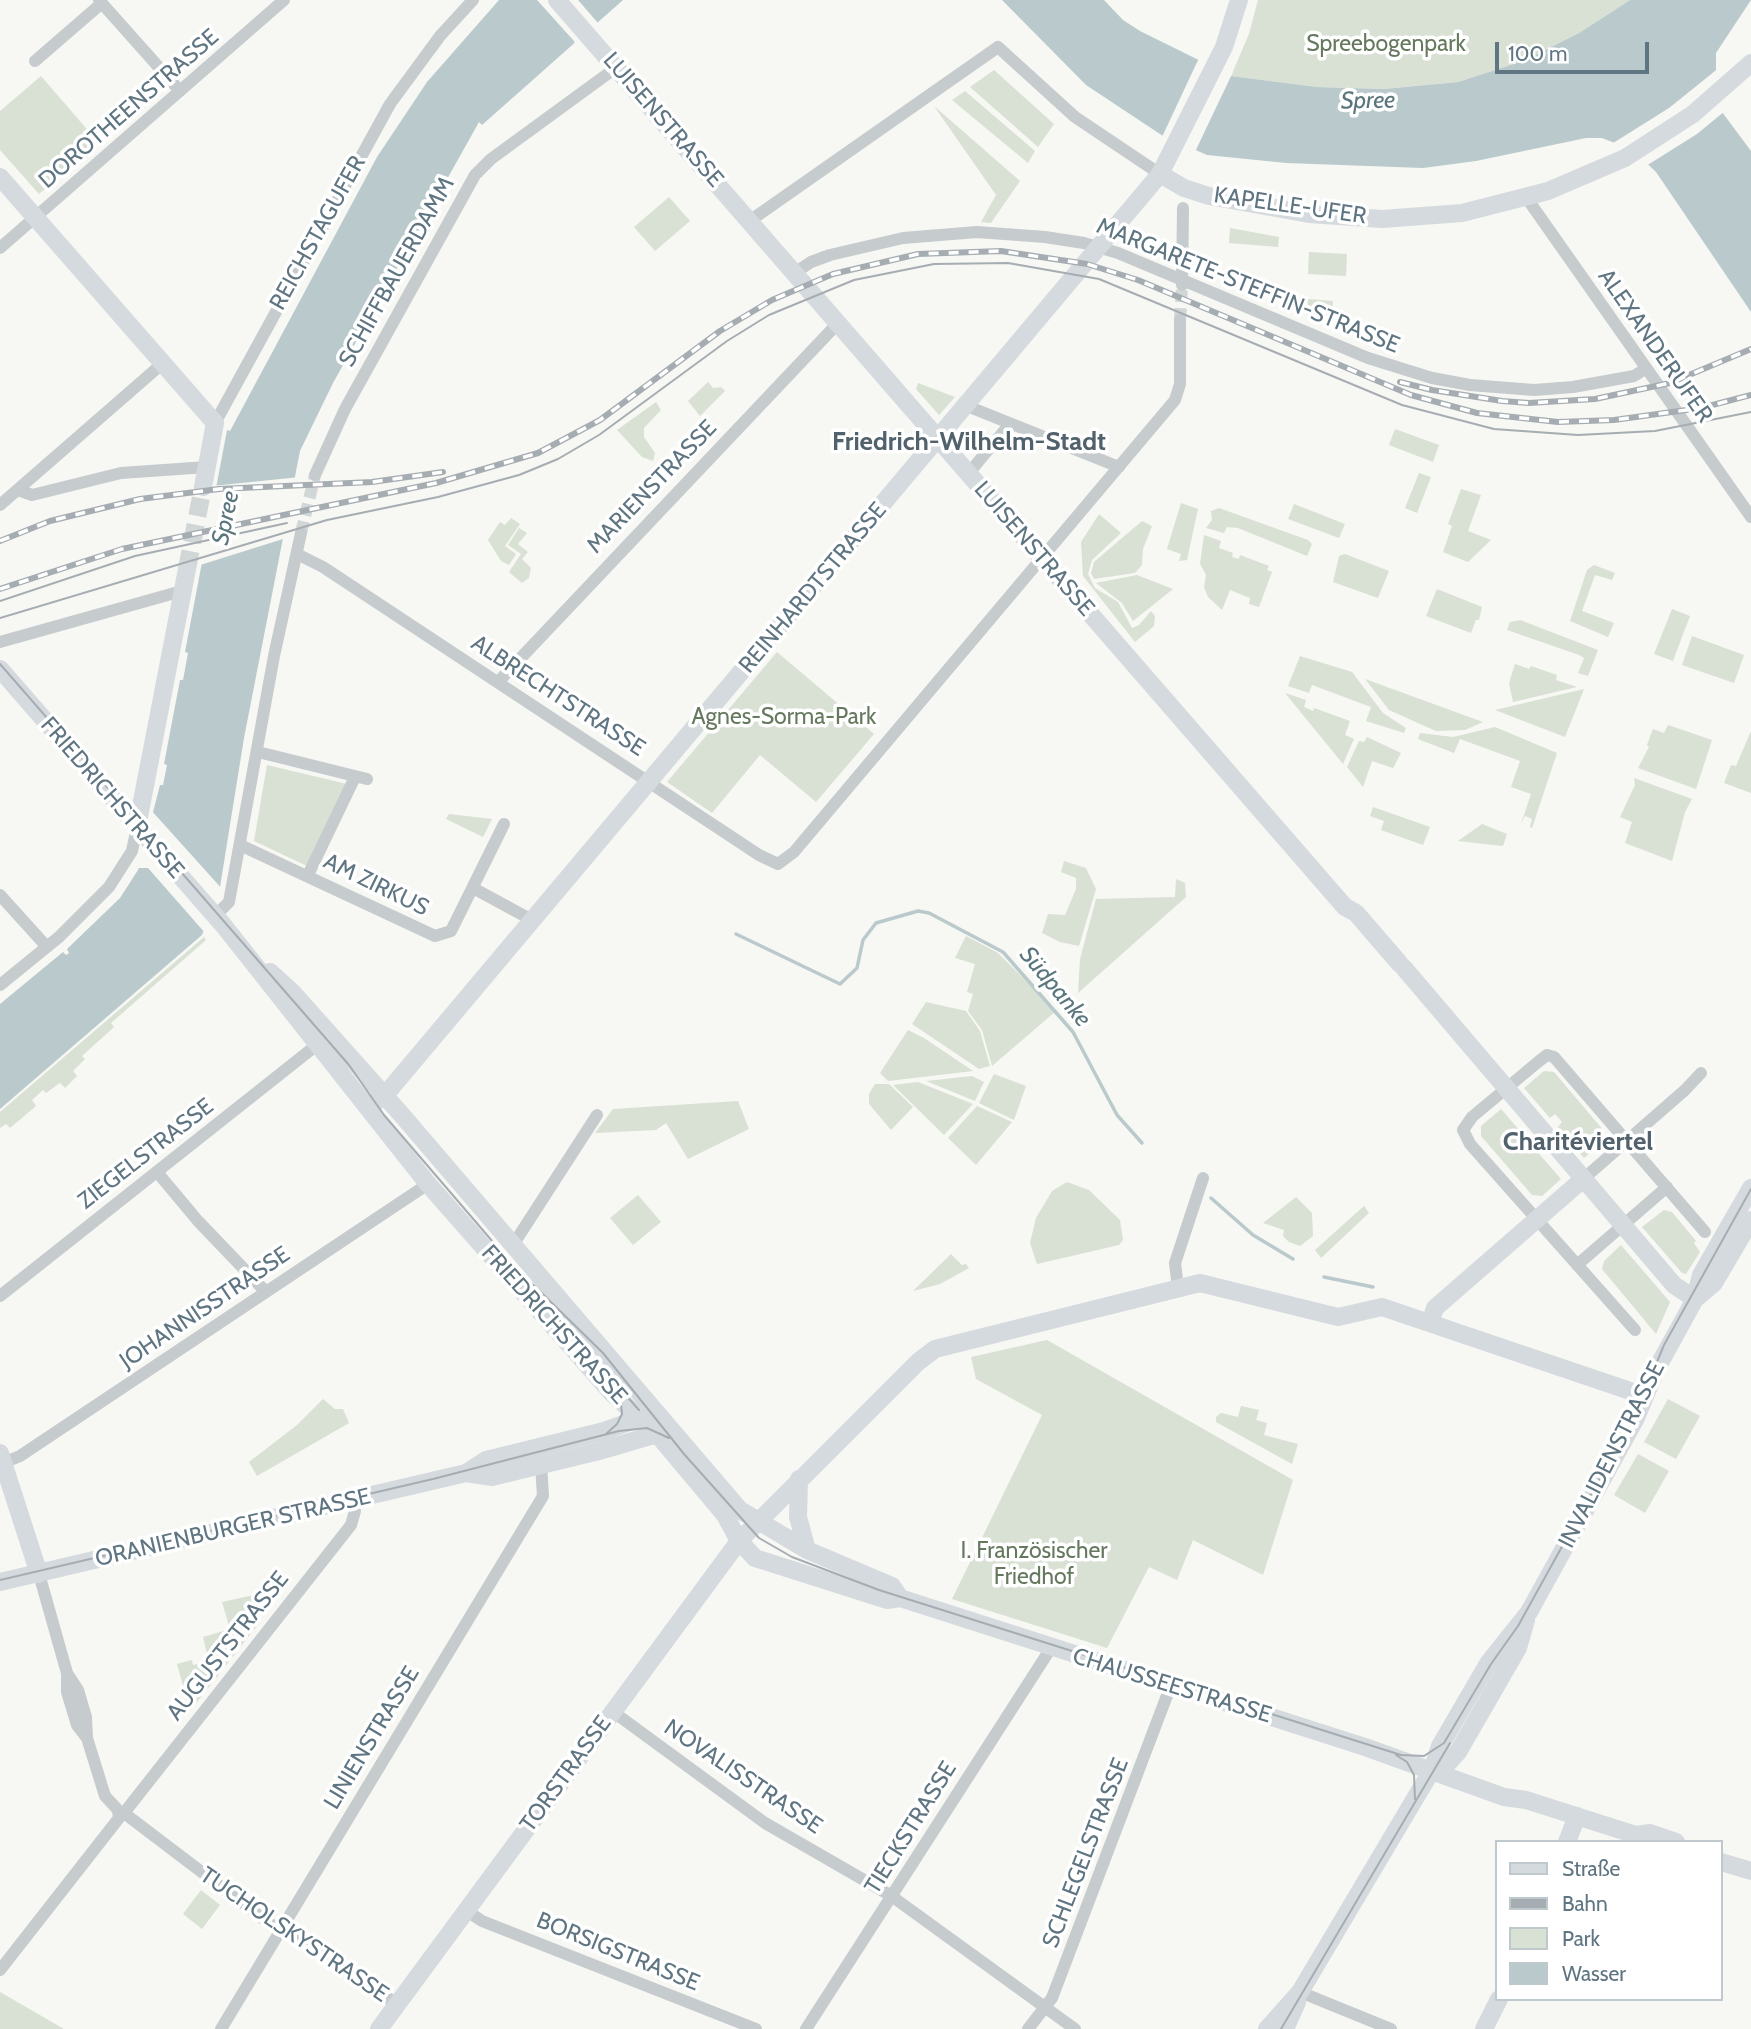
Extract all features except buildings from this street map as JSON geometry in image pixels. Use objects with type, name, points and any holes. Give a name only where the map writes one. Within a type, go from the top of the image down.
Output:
[{"type":"main road","name":"LUISENSTRASSE","points":[[557,0],[751,220],[1345,907],[1356,913],[1622,1226],[1674,1285],[1695,1299]]},
{"type":"main road","name":"REINHARDTSTRASSE","points":[[383,1096],[1160,174],[1172,157],[1222,53],[1239,0]]},
{"type":"main road","name":"KAPELLE-UFER","points":[[1160,174],[1184,188],[1262,207],[1347,217],[1422,218],[1462,213],[1548,191],[1625,158],[1676,127],[1751,62]]},
{"type":"main road","points":[[0,177],[215,423]]},
{"type":"main road","name":"REICHSTAGUFER","points":[[203,487],[215,423]]},
{"type":"main road","points":[[140,830],[187,569]]},
{"type":"main road","name":"FRIEDRICHSTRASSE","points":[[0,669],[218,919],[428,1184],[611,1392],[638,1417],[661,1424],[725,1516],[739,1541]]},
{"type":"main road","name":"FRIEDRICHSTRASSE","points":[[218,919],[293,993],[513,1245],[661,1424],[740,1510],[757,1522]]},
{"type":"main road","points":[[369,1108],[383,1096]]},
{"type":"main road","points":[[1430,1323],[1435,1308],[1582,1180]]},
{"type":"main road","name":"INVALIDENSTRASSE","points":[[1267,2029],[1300,1992],[1438,1772],[1458,1752],[1518,1648],[1529,1612],[1635,1420],[1695,1299],[1714,1283],[1745,1224],[1751,1188]]},
{"type":"main road","name":"TORSTRASSE","points":[[379,2029],[739,1541],[799,1479],[935,1349],[1200,1283],[1338,1317],[1382,1307],[1645,1396]]},
{"type":"main road","name":"ORANIENBURGER STRASSE","points":[[0,1582],[466,1473],[486,1460],[604,1431],[638,1417]]},
{"type":"main road","name":"ORANIENBURGER STRASSE","points":[[466,1473],[492,1477],[541,1465],[661,1424]]},
{"type":"main road","name":"TUCHOLSKYSTRASSE","points":[[2,1458],[38,1574]]},
{"type":"main road","points":[[799,1479],[799,1517],[807,1550]]},
{"type":"main road","name":"CHAUSSEESTRASSE","points":[[757,1522],[807,1550],[892,1586],[900,1598]]},
{"type":"main road","name":"CHAUSSEESTRASSE","points":[[739,1541],[755,1558],[887,1600],[900,1598],[1438,1772],[1504,1797],[1525,1800],[1636,1835],[1650,1833],[1670,1840]]},
{"type":"main road","points":[[1568,1840],[1577,1816]]},
{"type":"main road","points":[[1723,1863],[1751,1871]]},
{"type":"main road","name":"INVALIDENSTRASSE","points":[[1285,2029],[1300,1992]]},
{"type":"main road","points":[[1484,2029],[1498,2001]]},
{"type":"street","name":"DOROTHEENSTRASSE","points":[[0,248],[284,0]]},
{"type":"street","name":"REICHSTAGUFER","points":[[215,423],[390,104],[440,36],[473,0]]},
{"type":"street","points":[[35,61],[101,1],[180,91]]},
{"type":"street","points":[[751,220],[998,47],[1075,117],[1160,174]]},
{"type":"street","name":"SCHIFFBAUERDAMM","points":[[316,475],[345,409],[475,175],[491,159],[617,67]]},
{"type":"street","name":"ALEXANDERUFER","points":[[1526,197],[1751,517]]},
{"type":"street","points":[[1183,208],[1183,283]]},
{"type":"street","name":"MARGARETE-STEFFIN-STRASSE","points":[[796,272],[811,262],[860,246],[942,234],[1011,234],[1100,246],[1183,283],[1368,358],[1432,378],[1470,385],[1534,390],[1573,387],[1634,376],[1645,369]]},
{"type":"street","points":[[1042,558],[1159,420],[1178,393],[1180,320]]},
{"type":"street","name":"MARIENSTRASSE","points":[[498,682],[839,323]]},
{"type":"street","points":[[0,505],[163,363]]},
{"type":"street","points":[[967,406],[1119,467]]},
{"type":"street","points":[[968,474],[1009,425]]},
{"type":"street","points":[[18,489],[32,495],[121,473],[206,467]]},
{"type":"street","points":[[218,919],[229,902],[274,656],[301,533]]},
{"type":"street","name":"ALBRECHTSTRASSE","points":[[297,554],[323,567],[773,863],[785,861],[794,852],[1042,558]]},
{"type":"street","points":[[0,642],[182,591]]},
{"type":"street","points":[[259,741],[361,778],[312,877]]},
{"type":"street","name":"AM ZIRKUS","points":[[240,845],[435,936],[451,931],[504,824]]},
{"type":"street","points":[[0,985],[47,947],[112,883],[132,851],[140,830]]},
{"type":"street","points":[[473,888],[532,920]]},
{"type":"street","points":[[0,895],[47,947]]},
{"type":"street","name":"ZIEGELSTRASSE","points":[[0,1296],[318,1044]]},
{"type":"street","points":[[1635,1330],[1470,1144],[1463,1130],[1472,1117],[1546,1055],[1554,1057],[1705,1231]]},
{"type":"street","points":[[1582,1180],[1701,1073]]},
{"type":"street","points":[[513,1245],[597,1115]]},
{"type":"street","points":[[156,1172],[198,1221],[266,1292]]},
{"type":"street","points":[[1178,1288],[1175,1263],[1203,1178]]},
{"type":"street","name":"JOHANNISSTRASSE","points":[[2,1458],[20,1457],[428,1184]]},
{"type":"street","points":[[1577,1265],[1667,1187]]},
{"type":"street","name":"LINIENSTRASSE","points":[[221,2029],[544,1496],[541,1465]]},
{"type":"street","name":"AUGUSTSTRASSE","points":[[0,1970],[351,1525],[355,1510],[352,1500]]},
{"type":"street","name":"TUCHOLSKYSTRASSE","points":[[38,1574],[67,1673],[78,1690],[89,1726],[87,1738],[105,1796],[122,1814],[257,1915],[397,2004]]},
{"type":"street","name":"TIECKSTRASSE","points":[[806,2029],[1051,1648]]},
{"type":"street","name":"SCHLEGELSTRASSE","points":[[1028,2029],[1052,1998],[1171,1685]]},
{"type":"street","name":"NOVALISSTRASSE","points":[[611,1711],[765,1823],[890,1895],[1075,2029]]},
{"type":"street","name":"BORSIGSTRASSE","points":[[467,1911],[482,1921],[756,2029]]},
{"type":"street","points":[[1300,1992],[1391,2029]]},
{"type":"green space","name":"Spreebogenpark","points":[[1258,0],[1630,0],[1579,33],[1523,61],[1458,82],[1384,89],[1317,87],[1231,76],[1249,34]]},
{"type":"green space","points":[[994,70],[1054,124],[1038,147],[970,87]]},
{"type":"green space","points":[[41,76],[98,142],[39,194],[0,150],[0,111]]},
{"type":"green space","points":[[965,91],[1035,151],[1028,163],[952,100]]},
{"type":"green space","points":[[934,106],[1020,181],[991,223],[981,222],[996,195]]},
{"type":"green space","points":[[669,197],[690,221],[655,251],[634,227]]},
{"type":"green space","points":[[1230,228],[1279,237],[1278,247],[1229,243]]},
{"type":"green space","points":[[1309,252],[1347,254],[1346,276],[1308,274]]},
{"type":"green space","points":[[1308,299],[1333,301],[1332,324],[1307,315]]},
{"type":"green space","points":[[708,382],[713,388],[721,387],[725,391],[700,416],[688,401]]},
{"type":"green space","points":[[918,383],[955,397],[939,415],[916,389]]},
{"type":"green space","points":[[656,402],[661,410],[644,428],[644,437],[655,453],[653,461],[642,457],[617,430]]},
{"type":"green space","points":[[1395,429],[1439,445],[1433,462],[1389,445]]},
{"type":"green space","points":[[1419,473],[1431,477],[1417,513],[1405,508]]},
{"type":"green space","points":[[1461,489],[1481,495],[1468,531],[1491,540],[1468,562],[1443,552],[1452,526],[1448,524]]},
{"type":"green space","points":[[1181,503],[1198,509],[1187,560],[1179,561],[1181,554],[1167,549]]},
{"type":"green space","points":[[1294,504],[1345,524],[1339,538],[1288,519]]},
{"type":"green space","points":[[1219,508],[1308,540],[1312,544],[1307,556],[1238,528],[1227,527],[1224,533],[1206,528],[1212,520],[1211,511]]},
{"type":"green space","points":[[1099,514],[1121,533],[1092,560],[1088,574],[1095,588],[1118,602],[1132,628],[1139,625],[1151,611],[1155,616],[1154,626],[1135,642],[1083,576],[1081,542]]},
{"type":"green space","points":[[511,518],[520,524],[505,546],[516,554],[509,565],[501,561],[488,540],[500,522],[505,525]]},
{"type":"green space","points":[[1142,521],[1152,526],[1143,549],[1142,565],[1135,573],[1094,579],[1091,573],[1094,562]]},
{"type":"green space","points":[[519,528],[527,533],[518,544],[528,552],[522,559],[531,568],[529,578],[522,583],[509,572],[521,554],[508,545]]},
{"type":"green space","points":[[1204,535],[1221,541],[1219,548],[1233,553],[1232,557],[1239,559],[1240,555],[1269,566],[1267,570],[1272,572],[1259,607],[1249,604],[1250,598],[1230,590],[1222,610],[1208,597],[1204,587],[1206,575],[1200,564]]},
{"type":"green space","points":[[1345,554],[1389,571],[1378,598],[1333,582],[1339,556]]},
{"type":"green space","points":[[1594,565],[1615,573],[1612,580],[1595,575],[1582,611],[1614,623],[1608,637],[1570,621],[1587,570]]},
{"type":"green space","points":[[1137,575],[1173,589],[1133,621],[1122,603],[1096,583]]},
{"type":"green space","points":[[1437,589],[1482,607],[1479,620],[1476,620],[1471,633],[1426,616]]},
{"type":"green space","points":[[1672,609],[1690,616],[1673,661],[1654,654]]},
{"type":"green space","points":[[1520,620],[1598,650],[1588,676],[1578,673],[1584,658],[1579,655],[1507,630],[1510,622]]},
{"type":"green space","points":[[1692,636],[1744,655],[1734,683],[1682,665]]},
{"type":"green space","name":"Agnes-Sorma-Park","points":[[777,652],[874,734],[816,802],[760,755],[712,813],[667,782]]},
{"type":"green space","points":[[1300,656],[1352,672],[1383,713],[1406,728],[1404,733],[1366,721],[1371,707],[1312,685],[1309,693],[1288,686]]},
{"type":"green space","points":[[1515,664],[1529,669],[1531,666],[1557,675],[1556,680],[1577,687],[1513,702],[1509,683]]},
{"type":"green space","points":[[1365,679],[1483,722],[1465,730],[1436,731],[1389,710]]},
{"type":"green space","points":[[1584,689],[1565,737],[1495,710]]},
{"type":"green space","points":[[1285,693],[1306,700],[1304,707],[1313,711],[1314,708],[1350,721],[1345,735],[1354,739],[1343,764]]},
{"type":"green space","points":[[1668,725],[1712,740],[1696,789],[1638,768],[1649,747],[1647,745],[1653,729],[1664,733]]},
{"type":"green space","points":[[1495,727],[1557,753],[1532,828],[1532,819],[1525,816],[1521,824],[1531,794],[1511,787],[1520,761],[1460,739],[1454,753],[1418,739],[1420,733],[1453,737]]},
{"type":"green space","points":[[1751,731],[1751,793],[1724,783],[1731,765],[1736,766]]},
{"type":"green space","points":[[1367,737],[1401,753],[1393,768],[1372,761],[1363,787],[1347,767],[1359,741],[1364,742]]},
{"type":"green space","points":[[267,765],[347,784],[307,866],[254,841]]},
{"type":"green space","points":[[1634,778],[1692,799],[1685,812],[1672,861],[1625,843],[1632,822],[1620,817],[1635,785]]},
{"type":"green space","points":[[1373,807],[1430,827],[1423,845],[1381,830],[1384,821],[1370,816]]},
{"type":"green space","points":[[449,814],[492,819],[483,837],[446,819]]},
{"type":"green space","points":[[1482,824],[1507,834],[1503,846],[1458,841]]},
{"type":"green space","points":[[1064,861],[1086,868],[1096,889],[1079,946],[1060,942],[1042,933],[1048,914],[1065,915],[1076,889],[1076,878],[1061,872]]},
{"type":"green space","points":[[1176,879],[1185,883],[1186,897],[1078,993],[1080,959],[1096,899],[1175,897]]},
{"type":"green space","points":[[966,936],[998,953],[1056,1011],[992,1066],[982,1030],[968,1011],[973,994],[967,992],[975,964],[955,958]]},
{"type":"green space","points":[[204,937],[206,940],[111,1023],[114,1027],[82,1056],[85,1059],[73,1071],[77,1076],[65,1088],[60,1083],[46,1093],[43,1090],[32,1100],[36,1106],[10,1128],[6,1124],[0,1128],[0,1112]]},
{"type":"green space","points":[[926,1002],[966,1011],[980,1031],[990,1066],[979,1069],[912,1024]]},
{"type":"green space","points":[[908,1030],[973,1071],[888,1081],[880,1073]]},
{"type":"green space","points":[[1544,1071],[1554,1072],[1604,1131],[1604,1141],[1584,1158],[1558,1127],[1562,1122],[1555,1114],[1550,1118],[1524,1088]]},
{"type":"green space","points":[[994,1074],[1026,1086],[1014,1120],[979,1103]]},
{"type":"green space","points":[[972,1076],[984,1082],[975,1101],[926,1081]]},
{"type":"green space","points":[[918,1082],[973,1104],[944,1135],[893,1085]]},
{"type":"green space","points":[[875,1084],[889,1084],[913,1107],[891,1130],[869,1104],[869,1094]]},
{"type":"green space","points":[[738,1101],[749,1129],[688,1159],[666,1123],[656,1130],[595,1133],[613,1109]]},
{"type":"green space","points":[[977,1106],[1012,1122],[976,1165],[948,1138]]},
{"type":"green space","points":[[1501,1109],[1527,1139],[1522,1144],[1529,1152],[1534,1148],[1561,1179],[1542,1196],[1532,1195],[1481,1136],[1481,1126]]},
{"type":"green space","points":[[1067,1182],[1089,1190],[1120,1220],[1123,1240],[1119,1245],[1037,1264],[1030,1243],[1036,1218],[1052,1191]]},
{"type":"green space","points":[[638,1195],[661,1222],[633,1245],[610,1218]]},
{"type":"green space","points":[[1296,1197],[1312,1213],[1313,1236],[1300,1246],[1289,1242],[1283,1236],[1284,1230],[1263,1223]]},
{"type":"green space","points":[[1364,1206],[1369,1213],[1321,1258],[1315,1250]]},
{"type":"green space","points":[[1664,1210],[1672,1212],[1696,1241],[1694,1243],[1700,1252],[1686,1274],[1682,1273],[1642,1227]]},
{"type":"green space","points":[[1621,1245],[1670,1302],[1656,1334],[1602,1269],[1604,1261]]},
{"type":"green space","points":[[951,1254],[969,1268],[940,1284],[913,1291]]},
{"type":"green space","name":"I. Französischer Friedhof","points":[[1047,1340],[1293,1480],[1263,1575],[1193,1540],[1177,1580],[1149,1567],[1107,1648],[952,1599],[1042,1415],[976,1379],[971,1357]]},
{"type":"green space","points":[[323,1399],[335,1409],[343,1409],[349,1423],[257,1476],[249,1462],[297,1425]]},
{"type":"green space","points":[[1668,1399],[1700,1416],[1676,1459],[1644,1442]]},
{"type":"green space","points":[[1241,1406],[1259,1410],[1256,1420],[1267,1423],[1264,1435],[1298,1444],[1292,1464],[1216,1422],[1216,1417],[1221,1413],[1238,1417]]},
{"type":"green space","points":[[1638,1454],[1669,1471],[1645,1513],[1614,1495]]},
{"type":"green space","points":[[254,1595],[260,1622],[190,1711],[177,1664],[192,1660],[193,1665],[209,1661],[203,1637],[230,1629],[222,1602]]},
{"type":"green space","points":[[201,1890],[220,1905],[202,1929],[183,1914]]},
{"type":"green space","points":[[0,1992],[64,2029],[0,2029]]},
{"type":"water","name":"Spree","points":[[499,0],[623,0],[482,125],[479,122],[333,383],[300,451],[244,738],[220,887],[202,935],[0,1109],[0,1004],[63,952],[66,955],[69,953],[67,949],[120,898],[138,870],[160,785],[163,785],[167,765],[164,764],[180,680],[183,680],[188,653],[185,652],[227,430],[230,431],[377,157],[427,82]]},
{"type":"water","name":"Spree","points":[[1002,0],[1104,0],[1123,20],[1140,31],[1231,76],[1317,87],[1384,89],[1458,82],[1523,61],[1579,33],[1630,0],[1751,0],[1716,53],[1716,86],[1722,112],[1751,151],[1751,312],[1656,172],[1633,150],[1602,138],[1586,138],[1476,161],[1423,168],[1286,163],[1207,155],[1163,136],[1086,85]]},
{"type":"pier","points":[[537,0],[578,0],[598,23],[575,46],[574,41]]},
{"type":"pier","points":[[1199,58],[1233,72],[1194,154],[1161,139]]},
{"type":"pier","points":[[1720,67],[1725,111],[1697,134],[1646,166],[1631,153],[1610,145],[1669,108]]},
{"type":"pier","points":[[300,477],[283,539],[197,566],[212,486]]},
{"type":"pier","points":[[151,810],[223,890],[206,934],[148,868],[135,868]]},
{"type":"waterway","name":"Südpanke","points":[[736,934],[840,984],[857,968],[863,940],[876,923],[918,911],[929,913],[1003,952],[1073,1032],[1117,1115],[1142,1143]]},
{"type":"waterway","name":"Südpanke","points":[[1211,1198],[1253,1235],[1293,1259]]},
{"type":"waterway","name":"Südpanke","points":[[1324,1277],[1373,1287]]},
{"type":"tunnel","points":[[1180,320],[1182,287]]},
{"type":"tunnel","points":[[301,533],[315,475]]},
{"type":"tunnel","points":[[187,569],[203,487]]},
{"type":"tram line","points":[[0,618],[327,520],[438,497],[519,475],[558,459],[599,435],[727,341],[769,315],[854,280],[934,264],[1008,263],[1099,279],[1402,405],[1494,429],[1578,435],[1655,431],[1751,412]]},
{"type":"tram line","points":[[0,601],[135,556],[287,523]]},
{"type":"tram line","points":[[0,664],[349,1065],[384,1115],[511,1263],[603,1353],[684,1454],[759,1538],[792,1557],[879,1590],[1401,1755],[1424,1756],[1444,1743],[1491,1664],[1518,1626],[1636,1413],[1664,1345],[1751,1189]]},
{"type":"tram line","points":[[553,1313],[639,1410]]},
{"type":"tram line","points":[[606,1434],[617,1424],[622,1414],[620,1392]]},
{"type":"tram line","points":[[0,1580],[433,1479],[619,1431],[647,1428],[669,1438]]},
{"type":"tram line","points":[[1281,2029],[1450,1743]]},
{"type":"tram line","points":[[1396,1755],[1407,1762],[1414,1775],[1415,1799]]},
{"type":"railway","points":[[0,589],[122,549],[436,483],[538,453],[600,420],[720,331],[772,300],[833,274],[918,254],[1001,251],[1087,264],[1138,280],[1411,395],[1477,413],[1558,422],[1614,420],[1701,408],[1751,395]]},
{"type":"railway","points":[[1400,382],[1502,401],[1529,403],[1595,399],[1670,383],[1751,349]]},
{"type":"railway","points":[[0,541],[50,521],[140,499],[219,489],[372,482],[443,472]]},
{"type":"district","name":"Friedrich-Wilhelm-Stadt","points":[[969,442]]},
{"type":"district","name":"Charitéviertel","points":[[1578,1142]]}]
